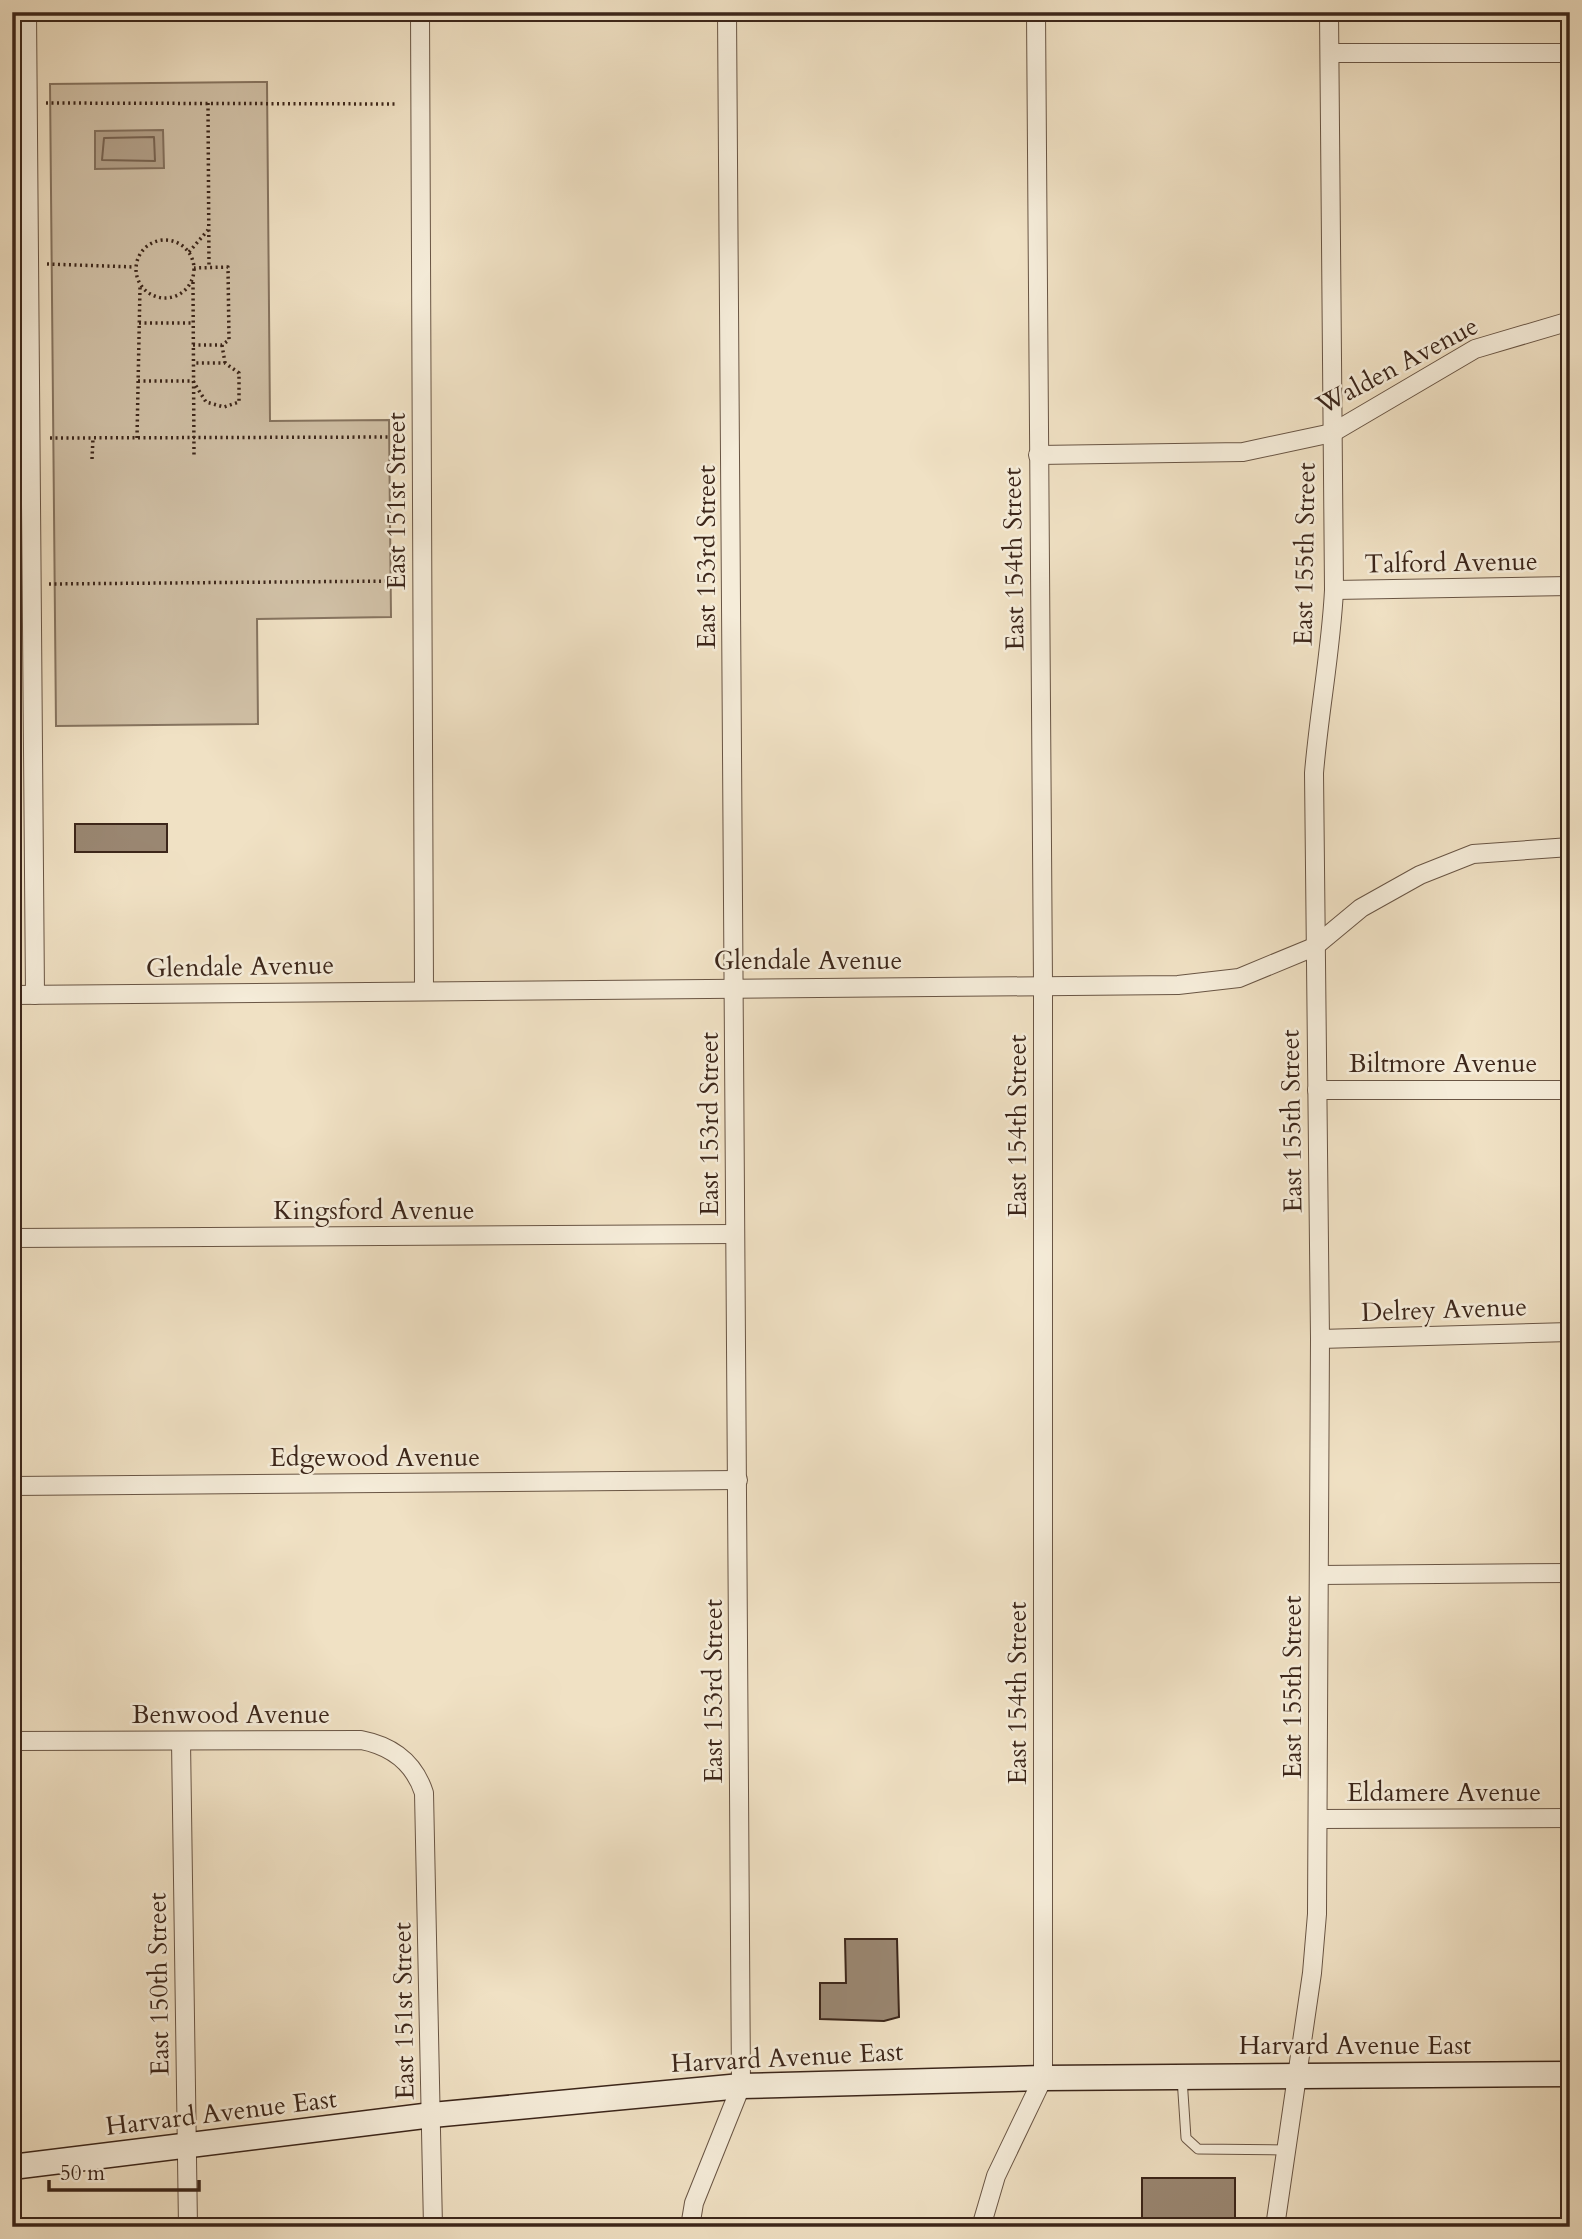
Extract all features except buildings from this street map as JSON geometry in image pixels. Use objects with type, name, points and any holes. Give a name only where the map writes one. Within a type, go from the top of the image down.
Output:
[{"type":"main road","name":"Harvard Avenue East","points":[[12,2167],[432,2115],[741,2086],[1043,2078],[1570,2074]]},
{"type":"street","points":[[27,12],[35,995]]},
{"type":"street","name":"East 151st Street","points":[[420,12],[424,989]]},
{"type":"street","name":"East 153rd Street","points":[[690,2227],[694,2203],[741,2086],[727,12]]},
{"type":"street","name":"East 154th Street","points":[[981,2227],[996,2176],[1043,2078],[1043,984],[1036,12]]},
{"type":"street","name":"East 155th Street","points":[[1275,2227],[1295,2075],[1312,1973],[1318,1819],[1320,1339],[1314,774],[1319,715],[1332,641],[1334,590],[1329,12]]},
{"type":"street","points":[[1330,52],[1570,52]]},
{"type":"street","name":"Walden Avenue","points":[[1038,455],[1243,452],[1332,433],[1475,349],[1570,321]]},
{"type":"street","name":"Talford Avenue","points":[[1334,590],[1570,586]]},
{"type":"street","name":"Glendale Avenue","points":[[12,995],[424,989],[1178,985],[1238,978],[1314,947],[1361,908],[1420,875],[1473,854],[1570,846]]},
{"type":"street","name":"Biltmore Avenue","points":[[1317,1090],[1570,1090]]},
{"type":"street","name":"Kingsford Avenue","points":[[12,1238],[735,1234]]},
{"type":"street","name":"Delrey Avenue","points":[[1320,1339],[1570,1332]]},
{"type":"street","name":"Edgewood Avenue","points":[[12,1486],[738,1480]]},
{"type":"street","points":[[1319,1575],[1570,1573]]},
{"type":"street","name":"Benwood Avenue","points":[[12,1741],[361,1740],[382,1744],[404,1759],[418,1775],[424,1793]]},
{"type":"street","name":"East 150th Street","points":[[181,1741],[188,2227]]},
{"type":"street","name":"East 151st Street","points":[[424,1793],[433,2227]]},
{"type":"street","name":"Eldamere Avenue","points":[[1318,1819],[1570,1818]]},
{"type":"lane","points":[[1182,2076],[1186,2138],[1198,2149],[1285,2150]]},
{"type":"path","points":[[46,103],[396,104]]},
{"type":"path","points":[[208,103],[209,267]]},
{"type":"path","points":[[189,252],[209,228]]},
{"type":"path","points":[[137,438],[140,285],[136,267],[144,249],[162,240],[181,245],[189,252],[194,268],[194,455]]},
{"type":"path","points":[[47,264],[136,267]]},
{"type":"path","points":[[193,345],[222,345],[229,340],[228,267],[194,268]]},
{"type":"path","points":[[140,285],[154,297],[172,298],[181,294],[193,280]]},
{"type":"path","points":[[139,323],[193,323]]},
{"type":"path","points":[[222,345],[225,363]]},
{"type":"path","points":[[194,363],[225,363],[239,373],[239,402],[224,407],[206,402],[194,381]]},
{"type":"path","points":[[138,381],[194,381]]},
{"type":"path","points":[[48,438],[396,437]]},
{"type":"path","points":[[92,458],[93,438]]},
{"type":"path","points":[[47,584],[396,581]]},
{"type":"shaded area","points":[[267,82],[270,421],[389,420],[391,617],[257,619],[258,724],[56,726],[50,84]]},
{"type":"water","points":[[163,130],[164,168],[95,169],[95,131]]}]
